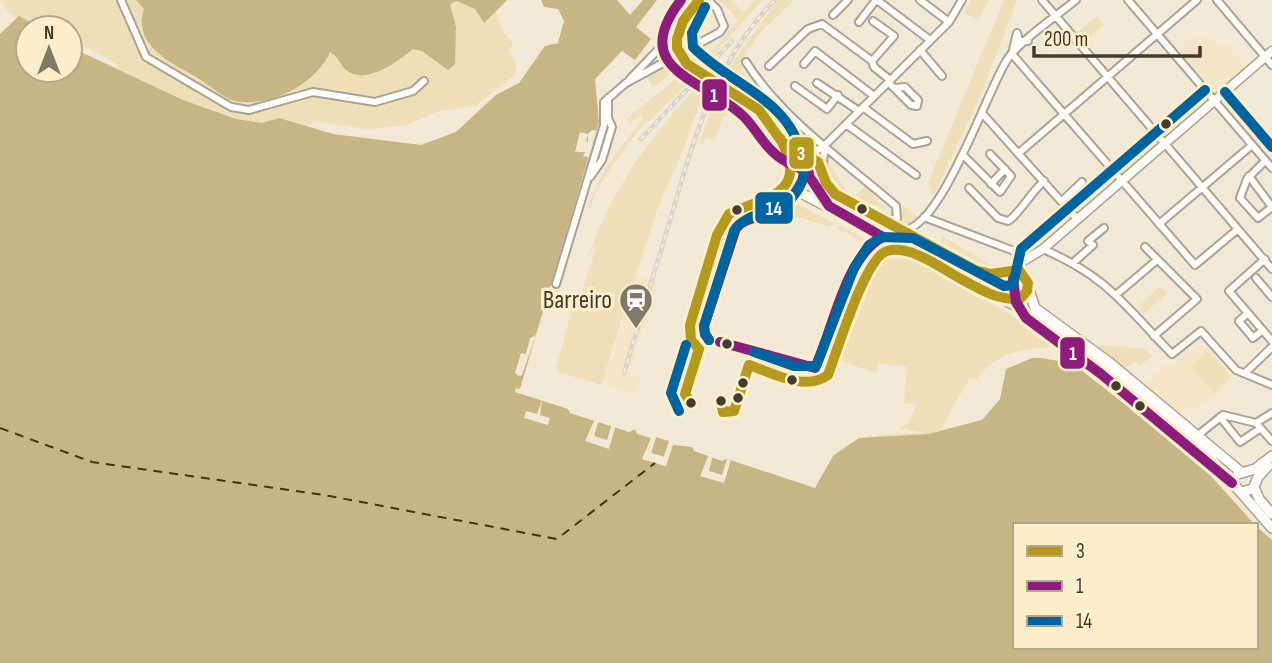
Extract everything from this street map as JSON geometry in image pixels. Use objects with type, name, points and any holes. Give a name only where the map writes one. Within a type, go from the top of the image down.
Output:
[{"type":"main road","points":[[1272,514],[1259,499],[1252,475],[1242,472],[1110,363],[1035,309],[1028,284],[1019,270],[980,272],[835,194],[818,162],[807,157],[795,163],[791,172],[796,186],[811,199],[1001,300],[1062,335],[1095,360],[1207,454],[1272,528]]},
{"type":"main road","points":[[1001,300],[1020,299],[1028,284]]},
{"type":"main road","points":[[1236,488],[1236,475],[1261,466],[1272,456]]},
{"type":"main road","points":[[1236,488],[1248,493],[1261,472],[1272,463]]},
{"type":"street","points":[[121,0],[146,57],[231,107],[250,110],[313,92],[375,102],[413,91],[424,81]]},
{"type":"street","points":[[693,0],[677,39],[677,48],[687,65],[750,103],[781,141],[807,157],[825,145],[949,22],[960,3],[952,0]]},
{"type":"street","points":[[683,21],[699,0]]},
{"type":"street","points":[[626,83],[722,30],[723,19],[708,0]]},
{"type":"street","points":[[833,15],[848,0]]},
{"type":"street","points":[[859,22],[877,0],[930,40]]},
{"type":"street","points":[[920,0],[949,22]]},
{"type":"street","points":[[1042,0],[1272,268]]},
{"type":"street","points":[[1012,54],[1076,0]]},
{"type":"street","points":[[1128,0],[1272,168]]},
{"type":"street","points":[[1020,152],[1197,0]]},
{"type":"street","points":[[1217,0],[1269,54],[1272,65]]},
{"type":"street","points":[[872,61],[894,36],[873,21]]},
{"type":"street","points":[[769,66],[808,29],[821,24],[872,61],[874,67],[895,88]]},
{"type":"street","points":[[556,284],[604,125],[604,102],[675,32]]},
{"type":"street","points":[[900,230],[912,229],[923,219],[964,156],[1012,54],[1017,33],[1019,41],[1028,41]]},
{"type":"street","points":[[920,50],[942,76]]},
{"type":"street","points":[[804,65],[815,51],[874,96]]},
{"type":"street","points":[[1012,54],[1195,265],[1238,229]]},
{"type":"street","points":[[1009,269],[1043,249],[1269,54]]},
{"type":"street","points":[[746,62],[757,80],[897,208],[896,219],[883,220]]},
{"type":"street","points":[[817,83],[913,144],[928,141]]},
{"type":"street","points":[[794,86],[827,109],[838,95]]},
{"type":"street","points":[[982,113],[1020,152],[1077,219]]},
{"type":"street","points":[[846,124],[916,174]]},
{"type":"street","points":[[781,141],[791,172]]},
{"type":"street","points":[[822,172],[825,145]]},
{"type":"street","points":[[1160,224],[1252,145]]},
{"type":"street","points":[[964,156],[1000,192],[1011,176],[990,154]]},
{"type":"street","points":[[1249,176],[1272,207],[1258,218],[1242,201],[1240,195],[1249,176],[1265,161]]},
{"type":"street","points":[[991,184],[1004,169]]},
{"type":"street","points":[[969,188],[998,218],[1009,221],[1030,192],[1044,181]]},
{"type":"street","points":[[1062,201],[1082,182]]},
{"type":"street","points":[[923,219],[920,233],[927,244]]},
{"type":"street","points":[[923,219],[1031,258]]},
{"type":"street","points":[[1074,262],[1093,245],[1088,241],[1104,228]]},
{"type":"street","points":[[1145,247],[1197,299],[1154,336]]},
{"type":"street","points":[[1043,249],[1074,262],[1117,294],[1172,354],[1202,331],[1236,370],[1272,385]]},
{"type":"street","points":[[1028,284],[1031,258]]},
{"type":"street","points":[[1265,259],[1229,291],[1272,341]]},
{"type":"street","points":[[1117,294],[1157,260]]},
{"type":"street","points":[[1256,278],[1272,297]]},
{"type":"street","points":[[1248,313],[1239,321],[1253,338],[1263,330]]},
{"type":"street","points":[[1245,373],[1272,347]]},
{"type":"street","points":[[1257,424],[1272,413]]},
{"type":"street","points":[[1197,436],[1223,415],[1257,424],[1272,441]]},
{"type":"street","points":[[1220,417],[1240,442],[1258,430],[1257,424]]},
{"type":"shaded area","points":[[0,0],[507,0],[496,11],[503,32],[513,43],[509,51],[515,61],[516,74],[476,105],[439,111],[406,125],[367,129],[315,121],[306,126],[333,134],[399,145],[439,141],[456,132],[496,95],[519,83],[545,46],[499,149],[0,149],[0,34],[14,20],[14,84],[84,84],[84,53],[119,69],[115,63],[84,46],[84,14],[14,16]]},
{"type":"shaded area","points":[[136,0],[507,0],[484,23],[475,9],[457,1],[450,4],[456,27],[455,64],[448,70],[422,51],[413,49],[381,70],[371,74],[353,74],[330,52],[323,64],[303,83],[277,97],[249,102],[226,97],[157,52],[144,33],[144,9]]},
{"type":"shaded area","points":[[541,0],[617,0],[630,15],[643,0],[657,0],[636,27],[651,39],[635,60],[622,51],[595,79],[599,122],[520,389],[516,388],[515,392],[629,432],[635,429],[637,434],[651,438],[643,459],[666,466],[673,445],[692,447],[694,451],[722,461],[727,459],[815,488],[833,456],[859,438],[929,434],[982,420],[1000,399],[1006,369],[1032,358],[1072,363],[1201,465],[1253,523],[1013,523],[1013,649],[1258,649],[1258,528],[1272,540],[1272,663],[0,663],[0,34],[14,21],[14,84],[84,84],[84,54],[183,100],[236,119],[262,123],[279,118],[333,134],[421,145],[456,132],[496,95],[519,83],[545,46],[558,43],[564,21],[558,9],[544,7]]},
{"type":"shaded area","points":[[720,0],[731,0],[743,12],[755,0],[762,0],[691,81],[640,129],[612,166],[596,192],[590,208],[588,207],[604,171],[643,119],[640,116],[629,124],[626,119],[716,47],[738,20]]},
{"type":"shaded area","points":[[778,0],[794,0],[754,41],[743,60],[741,71],[748,77],[745,81],[754,109],[747,118],[723,116],[715,140],[706,137],[704,144],[699,143],[725,72]]},
{"type":"shaded area","points":[[971,0],[989,0],[978,20],[964,13]]},
{"type":"shaded area","points":[[1004,0],[1017,0],[981,95],[933,196],[928,183]]},
{"type":"shaded area","points":[[1097,16],[1104,25],[1084,43],[1076,33]]},
{"type":"shaded area","points":[[1200,31],[1219,48],[1226,43],[1247,68],[1217,93],[1178,49]]},
{"type":"shaded area","points":[[714,42],[654,87],[647,78],[651,75]]},
{"type":"shaded area","points":[[703,81],[707,83],[686,143],[658,207],[601,385],[558,372],[556,368],[571,314],[569,310],[575,312],[596,248],[593,247],[588,256],[609,207],[651,141]]},
{"type":"shaded area","points":[[825,156],[848,194],[846,197],[830,180]]},
{"type":"shaded area","points":[[804,163],[813,165],[825,189],[843,203],[839,210],[805,190],[795,173]]},
{"type":"shaded area","points":[[866,185],[875,193],[873,196],[887,210],[854,197]]},
{"type":"shaded area","points":[[780,196],[833,222],[830,227],[764,206]]},
{"type":"shaded area","points":[[903,205],[919,219],[916,224],[903,227],[895,222]]},
{"type":"shaded area","points":[[849,206],[929,249],[925,256],[845,213]]},
{"type":"shaded area","points":[[839,225],[869,241],[877,253],[870,261],[858,241],[850,234],[837,229]]},
{"type":"shaded area","points":[[943,237],[998,269],[981,268],[938,246]]},
{"type":"shaded area","points":[[906,252],[1052,340],[1047,348],[1008,354],[991,364],[977,379],[970,378],[940,430],[982,420],[821,485],[828,467],[848,445],[875,436],[924,433],[900,428],[909,423],[916,404],[904,403],[907,367],[879,363],[876,373],[840,361],[877,269],[890,255]]},
{"type":"shaded area","points":[[935,252],[978,275],[993,277],[1016,274],[1021,278],[1023,291],[1017,297],[1009,298],[931,259]]},
{"type":"shaded area","points":[[637,275],[657,281],[629,374],[641,379],[637,395],[606,386],[606,382],[602,381],[604,372],[608,373]]},
{"type":"shaded area","points":[[1160,286],[1168,293],[1143,314],[1138,307]]},
{"type":"shaded area","points":[[1096,345],[1143,348],[1152,356],[1140,366],[1136,361],[1125,368]]},
{"type":"shaded area","points":[[1198,345],[1207,347],[1234,379],[1197,411],[1190,406],[1178,413],[1144,384],[1167,362],[1178,363]]},
{"type":"shaded area","points":[[1208,351],[1231,377],[1214,393],[1190,366]]},
{"type":"shaded area","points":[[656,437],[669,441],[664,457],[651,453]]},
{"type":"pier","points":[[592,130],[596,131],[589,157],[583,156],[585,152],[575,152],[580,132],[588,134]]},
{"type":"pier","points":[[536,335],[522,375],[519,376],[515,373],[521,353],[526,354],[530,338]]},
{"type":"pier","points":[[542,400],[540,415],[550,418],[548,425],[524,418],[526,411],[537,414]]},
{"type":"pier","points":[[595,419],[599,420],[594,436],[607,440],[612,424],[616,425],[609,449],[585,441]]},
{"type":"pier","points":[[652,436],[656,437],[651,453],[664,457],[669,441],[673,443],[666,466],[642,459]]},
{"type":"pier","points":[[709,454],[713,455],[709,471],[722,475],[727,459],[731,460],[724,483],[700,476]]},
{"type":"ferry route","points":[[0,428],[92,462],[324,495],[557,539],[655,463]]},
{"type":"railway","points":[[624,373],[687,163],[708,105],[736,50],[775,0]]},
{"type":"railway","points":[[641,139],[732,41]]},
{"type":"transit line","name":"1","points":[[681,0],[667,23],[662,42],[666,57],[690,80],[741,114],[776,155],[809,173]]},
{"type":"transit line","name":"3","points":[[699,0],[683,21],[677,39],[677,48],[687,64],[759,110],[782,142],[818,162],[826,183],[835,194],[975,270],[991,274],[1019,270],[1028,283],[1027,291],[1020,299],[1004,298],[982,290],[915,254],[887,251],[879,257],[861,287],[828,375],[819,380],[799,381],[749,365]]},
{"type":"transit line","name":"14","points":[[705,7],[692,33],[693,47],[772,106],[785,120],[795,136],[804,170],[800,187],[790,199],[748,219],[734,231],[704,326],[709,340]]},
{"type":"transit line","name":"14","points":[[754,352],[794,366],[816,366],[854,268],[869,245],[882,237],[913,238],[1004,286],[1013,285],[1021,249],[1205,90]]},
{"type":"transit line","name":"14","points":[[1225,92],[1272,147]]},
{"type":"transit line","name":"3","points":[[699,349],[691,340],[690,325],[717,235],[729,214],[780,191],[787,182],[790,171],[788,157],[780,138]]},
{"type":"transit line","name":"1","points":[[709,340],[704,326],[736,228],[745,221],[779,210],[795,193],[807,173],[829,206],[883,237],[859,260],[850,277],[815,368],[720,342]]},
{"type":"transit line","name":"1","points":[[1013,279],[1016,302],[1026,318],[1101,374],[1232,483]]},
{"type":"transit line","name":"14","points":[[679,411],[671,393],[686,345]]},
{"type":"transit line","name":"3","points":[[691,403],[685,394],[699,349]]},
{"type":"transit line","name":"3","points":[[721,401],[723,412],[734,411],[749,365]]},
{"type":"place","name":"Barreiro","points":[[636,330]]}]
